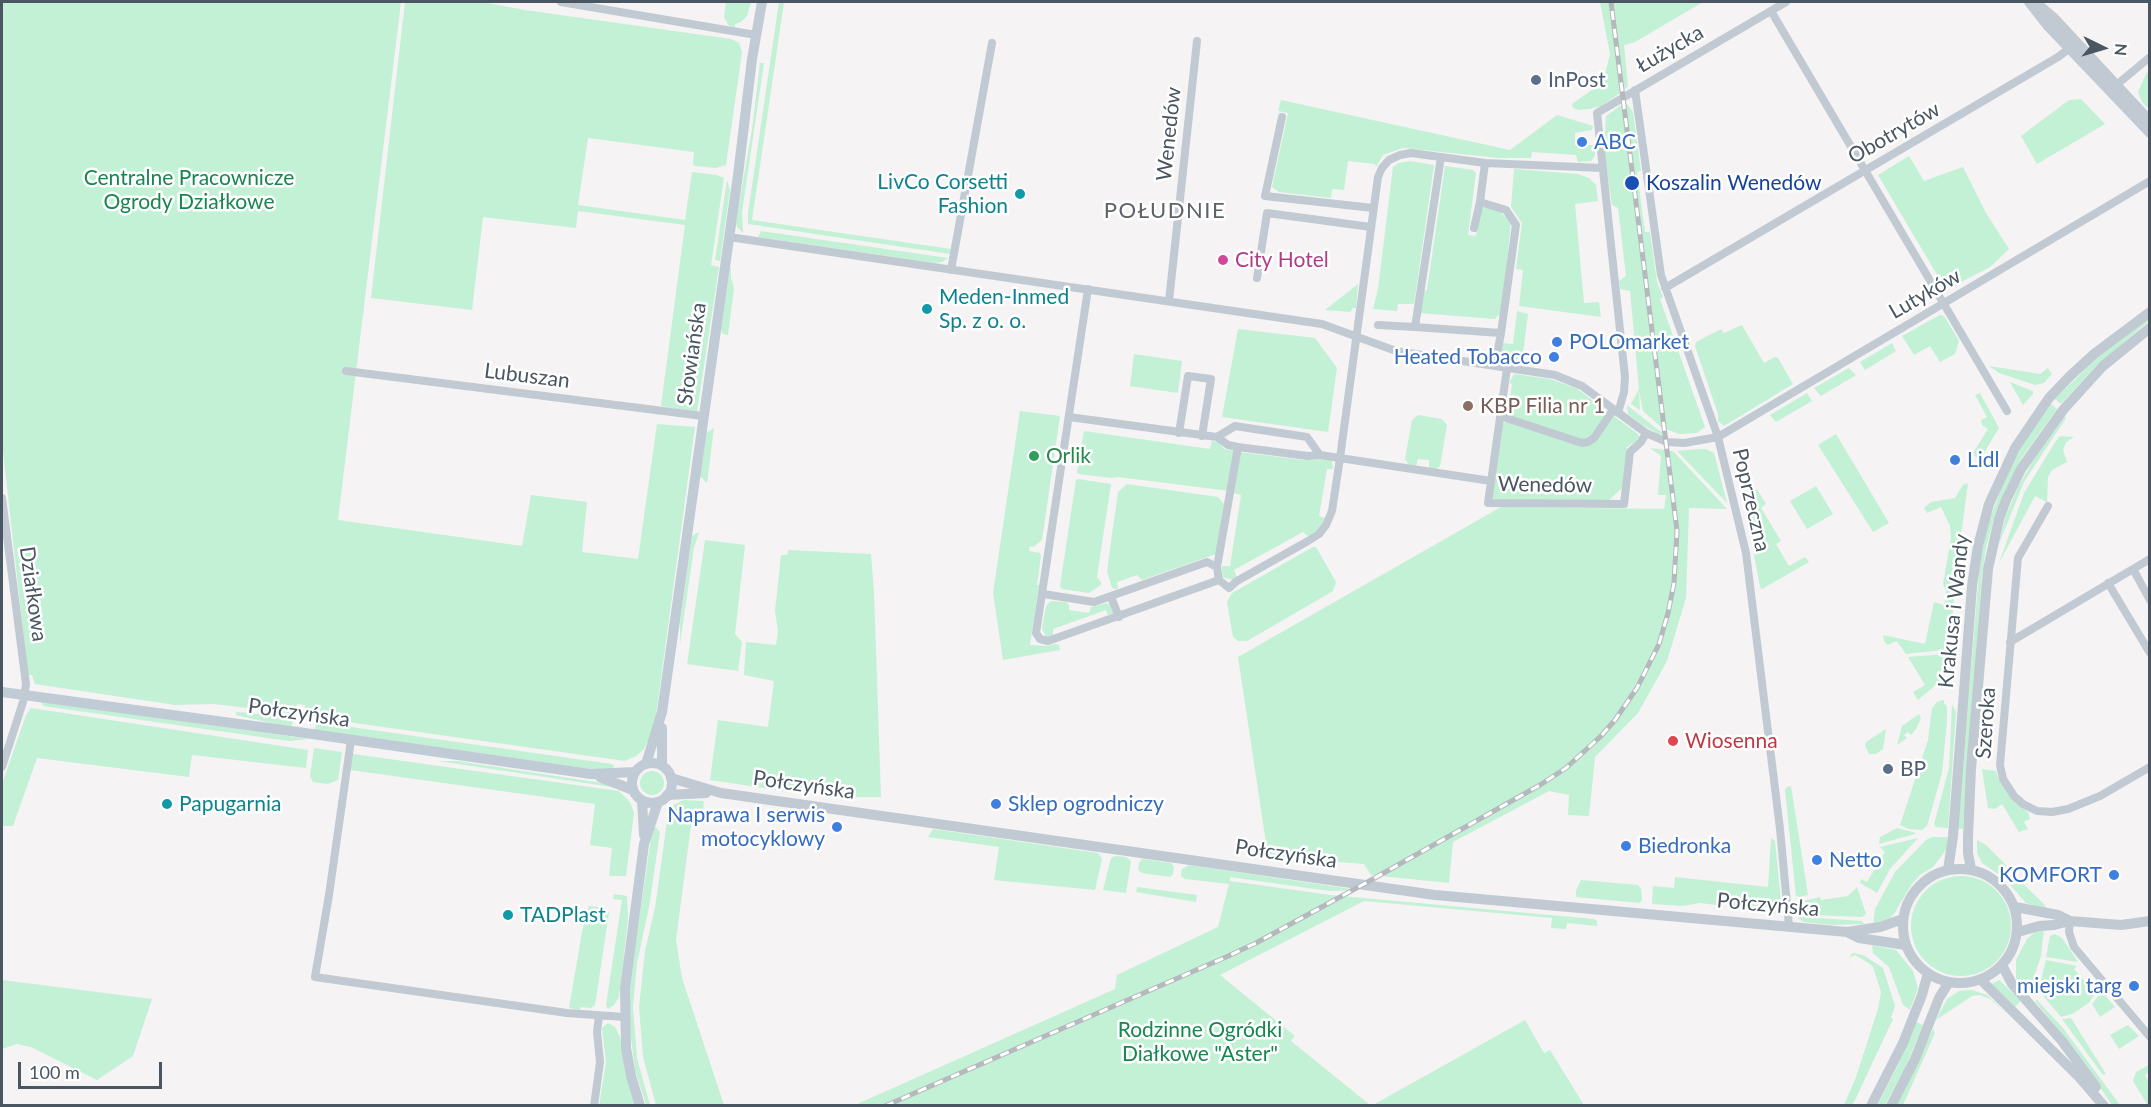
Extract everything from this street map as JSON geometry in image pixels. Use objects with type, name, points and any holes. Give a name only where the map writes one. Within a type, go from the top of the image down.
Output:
[{"type":"main road","name":"Słowiańska","points":[[663,766],[662,712],[762,2]]},
{"type":"main road","name":"Połczyńska","points":[[2,692],[591,774],[635,772]]},
{"type":"main road","name":"Słowiańska","points":[[646,764],[662,712]]},
{"type":"main road","points":[[644,844],[658,802],[667,795],[671,787],[671,778],[663,766],[653,763],[646,764],[635,772],[632,782],[633,790],[642,800],[658,802]]},
{"type":"main road","name":"Połczyńska","points":[[591,774],[633,790]]},
{"type":"main road","points":[[640,1106],[628,1062],[624,1017],[625,988],[644,844],[642,800]]},
{"type":"street","points":[[561,2],[756,35]]},
{"type":"street","name":"Łużycka","points":[[1602,168],[1597,113],[1786,2]]},
{"type":"street","points":[[2030,2],[2047,25],[2073,46],[2150,133]]},
{"type":"street","points":[[2035,2],[2053,17],[2073,46]]},
{"type":"street","points":[[1771,11],[2007,411]]},
{"type":"street","name":"Wenedów","points":[[1169,301],[1197,42]]},
{"type":"street","points":[[951,270],[992,43]]},
{"type":"street","name":"Obotrytów","points":[[1665,288],[2073,46]]},
{"type":"street","points":[[2112,88],[2150,57]]},
{"type":"street","points":[[2112,88],[2150,121]]},
{"type":"street","name":"Poprzeczna","points":[[1635,90],[1661,276],[1718,436],[1746,553],[1781,838],[1789,926]]},
{"type":"street","points":[[1282,117],[1265,196],[1373,208]]},
{"type":"street","points":[[1238,447],[1217,567],[1218,580],[1229,588],[1237,581],[1319,534],[1332,511],[1358,337],[1378,177],[1389,160],[1412,153],[1485,163],[1602,168],[1625,377],[1624,392],[1616,411]]},
{"type":"street","points":[[1415,327],[1441,157]]},
{"type":"street","points":[[1473,228],[1480,202],[1485,163]]},
{"type":"street","name":"Lutyków","points":[[1718,436],[2150,181]]},
{"type":"street","points":[[1480,202],[1506,210],[1516,225],[1495,366]]},
{"type":"street","points":[[1257,278],[1267,213],[1371,227]]},
{"type":"street","points":[[729,237],[1322,324],[1396,351],[1555,375],[1582,386],[1646,434],[1667,442],[1699,442],[1718,436]]},
{"type":"street","points":[[1088,290],[1036,633],[1040,639],[1048,641],[1218,580]]},
{"type":"street","name":"Krakusa i Wandy","points":[[1948,870],[1953,836],[1972,586],[1978,546],[1989,504],[2015,448],[2049,399],[2070,375],[2094,354],[2150,312]]},
{"type":"street","points":[[1378,324],[1501,333]]},
{"type":"street","name":"Krakusa i Wandy","points":[[1971,869],[1968,853],[1971,769],[1987,578],[1993,541],[2002,510],[2029,455],[2064,407],[2103,366],[2150,328]]},
{"type":"street","name":"Wenedów","points":[[1507,368],[1488,503],[1624,504],[1630,452],[1646,434]]},
{"type":"street","name":"Lubuszan","points":[[346,371],[703,416]]},
{"type":"street","points":[[1179,433],[1188,376],[1211,379],[1202,436]]},
{"type":"street","name":"Wenedów","points":[[1500,416],[1582,443],[1594,438],[1616,411]]},
{"type":"street","name":"Wenedów","points":[[1069,417],[1217,437],[1228,445],[1238,447],[1308,456],[1320,455],[1491,481]]},
{"type":"street","name":"Wenedów","points":[[1217,437],[1235,426],[1307,437],[1320,455]]},
{"type":"street","name":"Działkowa","points":[[2,498],[26,678],[25,695],[2,767]]},
{"type":"street","name":"Szeroka","points":[[2048,506],[2018,558],[2000,765],[2003,779],[2019,801],[2037,811],[2052,812],[2068,809],[2100,796],[2150,767]]},
{"type":"street","points":[[2010,642],[2150,559]]},
{"type":"street","points":[[1042,594],[1094,602],[1207,562],[1217,567]]},
{"type":"street","points":[[2131,570],[2150,600]]},
{"type":"street","points":[[2108,583],[2150,653]]},
{"type":"street","points":[[1111,597],[1119,617]]},
{"type":"street","points":[[351,740],[315,977],[480,1002],[624,1017]]},
{"type":"street","name":"Połczyńska","points":[[671,778],[721,793],[1436,895],[1847,932],[1880,927],[1903,919]]},
{"type":"street","name":"Połczyńska","points":[[667,795],[721,793]]},
{"type":"street","points":[[1971,869],[1988,875],[2002,886],[2015,907],[2018,932],[2013,950],[2002,965],[1981,980],[1949,982],[1918,966],[1906,945],[1903,919],[1906,905],[1918,887],[1934,874],[1948,870],[1971,869]]},
{"type":"street","points":[[2015,907],[2058,915],[2070,921]]},
{"type":"street","points":[[2070,921],[2068,932],[2074,947],[2150,1037]]},
{"type":"street","points":[[2018,932],[2070,921],[2121,925],[2150,921]]},
{"type":"street","name":"Połczyńska","points":[[1847,932],[1859,938],[1906,945]]},
{"type":"street","points":[[2002,965],[2012,984],[2062,1041],[2105,1106]]},
{"type":"street","points":[[1871,1106],[1903,1043],[1928,973]]},
{"type":"street","points":[[1981,980],[2079,1077],[2105,1106]]},
{"type":"street","points":[[1891,1106],[1949,982]]},
{"type":"street","points":[[594,1106],[600,1062],[597,1032],[599,1016]]},
{"type":"green space","name":"Centralne Pracownicze Ogrody Działkowe","points":[[2,2],[401,2],[338,520],[522,546],[531,495],[587,502],[582,552],[638,559],[657,424],[695,427],[653,737],[652,742],[647,742],[644,749],[636,756],[625,761],[305,716],[305,705],[297,704],[296,714],[214,704],[175,705],[35,684],[32,675],[28,675],[2,442]]},
{"type":"green space","points":[[405,2],[482,2],[731,39],[739,43],[742,52],[726,165],[715,168],[695,166],[693,165],[694,152],[588,138],[578,205],[685,220],[692,172],[724,178],[711,265],[719,267],[697,412],[661,406],[685,225],[578,211],[576,228],[483,217],[472,310],[371,298]]},
{"type":"green space","points":[[726,2],[751,2],[747,16],[735,24],[735,27],[729,26],[724,17]]},
{"type":"green space","points":[[779,2],[784,2],[752,220],[951,249],[950,254],[748,224]]},
{"type":"green space","points":[[1600,2],[1703,2],[1635,42],[1624,45],[1628,86],[1601,106],[1579,110],[1573,108],[1572,104],[1603,82],[1610,54]]},
{"type":"green space","points":[[760,63],[764,63],[742,212],[743,233],[737,227],[736,222],[752,129]]},
{"type":"green space","points":[[2147,72],[2149,74],[2149,109],[2142,102],[2138,92]]},
{"type":"green space","points":[[2081,99],[2105,124],[2037,164],[2021,136],[2069,100]]},
{"type":"green space","points":[[1281,100],[1510,150],[1557,115],[1593,126],[1592,130],[1575,133],[1575,145],[1592,145],[1595,156],[1591,161],[1578,162],[1576,155],[1532,152],[1531,158],[1499,158],[1403,148],[1383,155],[1376,167],[1375,164],[1348,161],[1344,190],[1332,189],[1331,198],[1279,192],[1272,187],[1288,113],[1278,111]]},
{"type":"green space","points":[[1627,104],[1633,112],[1641,171],[1637,172],[1645,232],[1650,232],[1657,282],[1663,297],[1660,299],[1705,427],[1697,433],[1679,434],[1661,427],[1643,411],[1639,390],[1640,410],[1631,404],[1639,389],[1630,291],[1620,289],[1619,281],[1626,276],[1618,208],[1612,205],[1604,150],[1606,116]]},
{"type":"green space","points":[[1909,156],[1924,181],[1963,167],[1986,213],[2009,249],[1990,267],[1946,290],[1878,175]]},
{"type":"green space","points":[[1410,161],[1434,165],[1414,304],[1398,304],[1397,311],[1373,309],[1378,289],[1393,167]]},
{"type":"green space","points":[[1445,166],[1473,170],[1476,173],[1468,235],[1476,236],[1479,211],[1483,208],[1491,208],[1500,212],[1511,222],[1502,311],[1495,319],[1419,313],[1422,294],[1427,290]]},
{"type":"green space","points":[[1514,169],[1578,174],[1589,178],[1596,185],[1598,201],[1575,204],[1584,303],[1599,302],[1601,317],[1519,306],[1523,270],[1516,269],[1522,223],[1511,207]]},
{"type":"green space","points":[[727,180],[730,190],[720,261],[715,260]]},
{"type":"green space","points":[[761,231],[948,258],[935,263],[758,237]]},
{"type":"green space","points":[[730,268],[734,288],[728,335],[723,334],[721,330]]},
{"type":"green space","points":[[1358,284],[1356,308],[1350,312],[1325,310]]},
{"type":"green space","points":[[1517,311],[1528,314],[1523,353],[1518,355],[1517,364],[1503,361],[1501,356],[1503,343],[1513,344]]},
{"type":"green space","points":[[1940,315],[1944,316],[1959,341],[1955,354],[1940,362],[1930,346],[1914,355],[1902,336]]},
{"type":"green space","points":[[2149,318],[2149,321],[2095,367],[2061,404],[2055,399],[2098,357]]},
{"type":"green space","points":[[1742,325],[1764,363],[1775,357],[1778,358],[1793,384],[1724,426],[1718,421],[1718,414],[1695,346],[1696,342],[1721,329],[1724,333]]},
{"type":"green space","points":[[1238,329],[1315,338],[1337,368],[1328,432],[1222,417]]},
{"type":"green space","points":[[1892,343],[1896,351],[1865,370],[1860,362]]},
{"type":"green space","points":[[1134,354],[1182,361],[1178,393],[1130,386]]},
{"type":"green space","points":[[1989,366],[2040,374],[2048,368],[2052,374],[2044,383],[2035,385],[1999,373]]},
{"type":"green space","points":[[1849,368],[1856,375],[1821,396],[1814,388]]},
{"type":"green space","points":[[1514,374],[1550,379],[1576,388],[1638,434],[1636,441],[1627,447],[1622,488],[1609,500],[1566,502],[1493,499],[1502,424],[1506,422],[1508,415],[1512,384],[1509,383]]},
{"type":"green space","points":[[2010,382],[2033,391],[2023,405]]},
{"type":"green space","points":[[1807,393],[1812,401],[1776,422],[1770,415]]},
{"type":"green space","points":[[1980,393],[1999,428],[1979,461],[1973,453],[1988,429],[1982,425],[1981,420],[1987,417],[1975,395]]},
{"type":"green space","points":[[2051,404],[2057,409],[2021,459],[2005,490],[1986,548],[1982,574],[1963,829],[1958,829],[1980,560],[1987,527],[2007,473],[2022,446]]},
{"type":"green space","points":[[1627,405],[1668,436],[1659,434],[1641,424],[1628,414]]},
{"type":"green space","points":[[1020,411],[1060,416],[1042,540],[1033,547],[1030,546],[1029,551],[1040,553],[1041,556],[1030,645],[1055,644],[1059,645],[1060,650],[1003,660],[993,593]]},
{"type":"green space","points":[[1418,415],[1442,419],[1447,425],[1440,466],[1435,470],[1429,468],[1429,460],[1418,459],[1416,466],[1409,465],[1405,459],[1412,420]]},
{"type":"green space","points":[[2065,416],[2066,418],[2024,482],[1998,546],[2005,518],[2018,487],[2035,458]]},
{"type":"green space","points":[[714,428],[707,483],[700,476],[706,433]]},
{"type":"green space","points":[[1084,431],[1210,449],[1212,441],[1218,442],[1224,449],[1236,451],[1230,491],[1079,474],[1077,473]]},
{"type":"green space","points":[[1836,434],[1889,523],[1873,532],[1818,445]]},
{"type":"green space","points":[[2062,436],[2074,437],[2066,442],[2063,450],[2067,462],[2052,470],[2048,477],[2047,502],[2035,496],[1999,563],[2024,493],[2054,444]]},
{"type":"green space","points":[[1650,448],[1673,451],[1727,509],[1689,508],[1686,598],[1667,661],[1638,713],[1595,757],[1589,816],[1568,815],[1569,795],[1549,791],[1453,842],[1449,883],[1371,875],[1364,864],[1268,856],[1238,657],[1501,507],[1664,509],[1666,495],[1658,495],[1661,456]]},
{"type":"green space","points":[[1706,449],[1714,453],[1727,503],[1677,451]]},
{"type":"green space","points":[[1240,452],[1303,460],[1328,459],[1332,461],[1333,469],[1327,469],[1319,516],[1325,518],[1318,530],[1308,536],[1303,532],[1234,570],[1237,578],[1233,580],[1223,577],[1222,566],[1230,566],[1241,495],[1234,493]]},
{"type":"green space","points":[[1076,480],[1111,484],[1097,577],[1101,585],[1089,593],[1062,589],[1060,586]]},
{"type":"green space","points":[[1968,483],[1956,573],[1950,649],[1906,654],[1897,641],[1887,645],[1883,635],[1925,644],[1934,602],[1944,605],[1946,596],[1943,584],[1951,538],[1950,526],[1941,507],[1927,513],[1924,508],[1931,502],[1955,498],[1963,485]]},
{"type":"green space","points":[[1127,484],[1218,497],[1224,504],[1216,554],[1142,580],[1137,575],[1117,582],[1118,588],[1112,588],[1107,571],[1118,492]]},
{"type":"green space","points":[[1816,486],[1833,514],[1807,529],[1790,501]]},
{"type":"green space","points":[[1757,489],[1766,504],[1761,508],[1781,541],[1776,544],[1789,566],[1805,557],[1809,562],[1762,589],[1743,496]]},
{"type":"green space","points":[[699,532],[694,548],[680,644],[680,623],[692,536]]},
{"type":"green space","points":[[705,540],[745,545],[735,634],[742,642],[738,671],[687,664]]},
{"type":"green space","points":[[1316,547],[1336,582],[1333,591],[1247,641],[1238,641],[1233,637],[1227,602],[1232,593]]},
{"type":"green space","points":[[788,550],[871,554],[881,797],[858,797],[809,789],[797,793],[710,780],[718,720],[768,727],[774,681],[744,675],[746,642],[776,645],[778,631],[775,611],[781,555],[787,555]]},
{"type":"green space","points":[[1051,601],[1066,602],[1069,610],[1089,613],[1091,607],[1107,603],[1113,613],[1108,615],[1106,610],[1053,629],[1053,636],[1046,637],[1042,629],[1046,606]]},
{"type":"green space","points":[[1947,654],[1949,656],[1944,678],[1918,700],[1913,692],[1925,685],[1908,657]]},
{"type":"green space","points":[[1944,700],[1947,706],[1947,721],[1942,773],[1927,826],[1922,830],[1909,829],[1900,825],[1928,740],[1932,708],[1937,702]]},
{"type":"green space","points":[[41,702],[309,739],[289,741],[43,706]]},
{"type":"green space","points":[[1952,704],[1956,712],[1948,828],[1936,827],[1934,824],[1949,768]]},
{"type":"green space","points":[[31,708],[308,750],[306,768],[192,755],[189,777],[37,758],[13,826],[2,826],[2,784],[26,715]]},
{"type":"green space","points":[[236,712],[295,719],[291,726],[236,715]]},
{"type":"green space","points":[[1919,714],[1921,718],[1916,729],[1911,735],[1908,732],[1904,735],[1907,738],[1897,745],[1902,726]]},
{"type":"green space","points":[[316,722],[614,766],[613,771],[599,770],[315,730]]},
{"type":"green space","points":[[1886,729],[1883,749],[1876,754],[1869,754],[1865,746],[1866,742]]},
{"type":"green space","points":[[314,748],[342,752],[338,780],[328,784],[313,782],[310,776]]},
{"type":"green space","points":[[353,754],[619,791],[630,802],[634,813],[626,876],[609,876],[612,848],[590,845],[595,804],[350,770]]},
{"type":"green space","points":[[438,761],[457,761],[609,784],[612,787]]},
{"type":"green space","points":[[1982,769],[1996,771],[2010,797],[2028,812],[2030,819],[2024,822],[2028,829],[2019,832],[2002,804],[1995,809],[1988,808]]},
{"type":"green space","points":[[652,771],[661,774],[664,783],[661,792],[652,795],[643,792],[640,783],[643,774]]},
{"type":"green space","points":[[1791,786],[1808,895],[1799,897],[1796,896],[1785,790]]},
{"type":"green space","points":[[684,800],[704,801],[703,811],[693,810],[676,940],[682,978],[724,1105],[656,1105],[643,1057],[639,1007],[645,951],[655,908],[669,807]]},
{"type":"green space","points":[[653,824],[660,832],[649,907],[637,963],[633,1007],[637,1058],[650,1105],[646,1105],[635,1070],[629,1021],[630,982]]},
{"type":"green space","points":[[1897,828],[1916,833],[1879,844],[1880,837]]},
{"type":"green space","points":[[933,829],[1098,853],[1102,859],[1095,890],[994,880],[999,847],[928,837]]},
{"type":"green space","points":[[1932,837],[1947,837],[1947,848],[1933,867],[1920,875],[1911,885],[1894,914],[1889,919],[1873,925],[1875,909],[1895,872],[1926,840]]},
{"type":"green space","points":[[1771,838],[1775,841],[1781,901],[1775,914],[1716,902],[1716,905],[1652,904],[1653,886],[1674,888],[1675,877],[1768,887]]},
{"type":"green space","points":[[1918,838],[1890,869],[1877,893],[1860,883],[1861,879],[1867,882],[1885,852],[1880,847]]},
{"type":"green space","points":[[1977,840],[1986,845],[2007,866],[2004,869],[2017,883],[2020,881],[2045,905],[2046,909],[2026,903],[2004,878],[1982,863],[1977,853]]},
{"type":"green space","points":[[1126,857],[1131,861],[1126,893],[1103,890],[1111,858]]},
{"type":"green space","points":[[1142,859],[1171,863],[1174,867],[1173,874],[1170,877],[1142,873],[1138,870]]},
{"type":"green space","name":"Rodzinne Ogródki Diałkowe \"Aster\"","points":[[1189,865],[1358,890],[1329,891],[1230,877],[1230,881],[1330,895],[1594,919],[1597,921],[1597,926],[1567,923],[1566,929],[1551,928],[1552,918],[1364,901],[1220,975],[1295,1036],[1291,1041],[1370,1105],[855,1105],[1115,989],[1117,975],[1218,927],[1229,884],[1185,879],[1181,876],[1182,869]]},
{"type":"green space","points":[[1951,876],[1971,876],[1997,890],[2008,907],[2011,926],[2008,945],[1997,962],[1971,976],[1951,976],[1933,968],[1919,954],[1911,936],[1911,916],[1919,898],[1933,884]]},
{"type":"green space","points":[[1581,880],[1638,885],[1641,889],[1642,900],[1640,903],[1576,897]]},
{"type":"green space","points":[[1137,887],[1197,895],[1196,902],[1136,892]]},
{"type":"green space","points":[[1857,887],[1866,914],[1862,917],[1810,915],[1797,909],[1799,902],[1820,897],[1821,900],[1848,896]]},
{"type":"green space","points":[[614,894],[627,896],[628,919],[619,997],[608,1009],[606,1005],[622,900],[613,899]]},
{"type":"green space","points":[[589,906],[606,908],[609,913],[595,1005],[591,1008],[581,1007],[580,1010],[569,1008],[582,932]]},
{"type":"green space","points":[[1797,918],[1862,921],[1864,924],[1831,925],[1804,922]]},
{"type":"green space","points":[[2044,929],[2041,956],[2028,994],[2016,978],[2016,960],[2027,939],[2035,932]]},
{"type":"green space","points":[[2055,934],[2062,938],[2078,962],[2046,957],[2050,936]]},
{"type":"green space","points":[[1872,945],[1896,950],[1913,971],[1918,988],[1910,1010],[1903,1005],[1889,967],[1873,953]]},
{"type":"green space","points":[[1853,953],[1863,955],[1883,968],[1895,1006],[1891,1018],[1893,1019],[1855,1100],[1852,1105],[1844,1105],[1856,1077],[1878,1009],[1881,992],[1870,964],[1855,955],[1850,957],[1847,970],[1850,956]]},
{"type":"green space","points":[[2046,960],[2077,966],[2074,969],[2095,993],[2089,1003],[2072,1014],[2061,1017],[2040,992]]},
{"type":"green space","points":[[2,980],[152,999],[133,1056],[97,1080],[31,1047],[17,1044],[2,1049]]},
{"type":"green space","points":[[1999,980],[2021,1001],[2015,1007],[1992,984]]},
{"type":"green space","points":[[1972,990],[1987,995],[2007,1014],[1990,999],[1980,995],[1972,996],[1936,1020],[1947,999],[1959,991]]},
{"type":"green space","points":[[2102,992],[2115,1007],[2100,1017],[2092,1004]]},
{"type":"green space","points":[[2037,1000],[2063,1028],[2120,1105],[2112,1105],[2075,1050],[2035,1001]]},
{"type":"green space","points":[[2071,1018],[2106,1074],[2103,1075],[2062,1019]]},
{"type":"green space","points":[[1525,1020],[1544,1053],[1550,1050],[1584,1105],[1373,1105]]},
{"type":"green space","points":[[1916,1022],[1923,1025],[1905,1068],[1885,1105],[1877,1106],[1898,1065]]},
{"type":"green space","points":[[608,1023],[615,1027],[620,1037],[626,1077],[635,1105],[599,1106],[606,1062],[602,1028]]},
{"type":"green space","points":[[2128,1025],[2139,1036],[2119,1049],[2110,1035]]},
{"type":"green space","points":[[1933,1029],[1935,1033],[1903,1105],[1896,1106]]},
{"type":"green space","points":[[2149,1065],[2149,1072],[2145,1075],[2149,1083],[2148,1106],[2133,1081],[2136,1072]]},
{"type":"railway","points":[[885,1106],[1226,957],[1373,879],[1566,768],[1601,736],[1637,688],[1659,644],[1668,613],[1674,583],[1677,531],[1611,2]]},
{"type":"place","name":"InPost","points":[[1536,80]]},
{"type":"place","name":"ABC","points":[[1582,142]]},
{"type":"place","name":"Koszalin Wenedów","points":[[1632,183]]},
{"type":"place","name":"LivCo Corsetti Fashion","points":[[1020,194]]},
{"type":"place","name":"City Hotel","points":[[1223,260]]},
{"type":"place","name":"Meden-Inmed Sp. z o. o.","points":[[927,309]]},
{"type":"place","name":"POLOmarket","points":[[1557,342]]},
{"type":"place","name":"Heated Tobacco","points":[[1554,357]]},
{"type":"place","name":"KBP Filia nr 1","points":[[1468,406]]},
{"type":"place","name":"Orlik","points":[[1034,456]]},
{"type":"place","name":"Lidl","points":[[1955,460]]},
{"type":"place","name":"Wiosenna","points":[[1673,741]]},
{"type":"place","name":"BP","points":[[1888,769]]},
{"type":"place","name":"Papugarnia","points":[[167,804]]},
{"type":"place","name":"Sklep ogrodniczy","points":[[996,804]]},
{"type":"place","name":"Naprawa I serwis motocyklowy","points":[[837,827]]},
{"type":"place","name":"Biedronka","points":[[1626,846]]},
{"type":"place","name":"Netto","points":[[1817,860]]},
{"type":"place","name":"KOMFORT","points":[[2114,875]]},
{"type":"place","name":"TADPlast","points":[[508,915]]},
{"type":"place","name":"miejski targ","points":[[2134,986]]},
{"type":"district","name":"POŁUDNIE","points":[[1165,211]]}]
